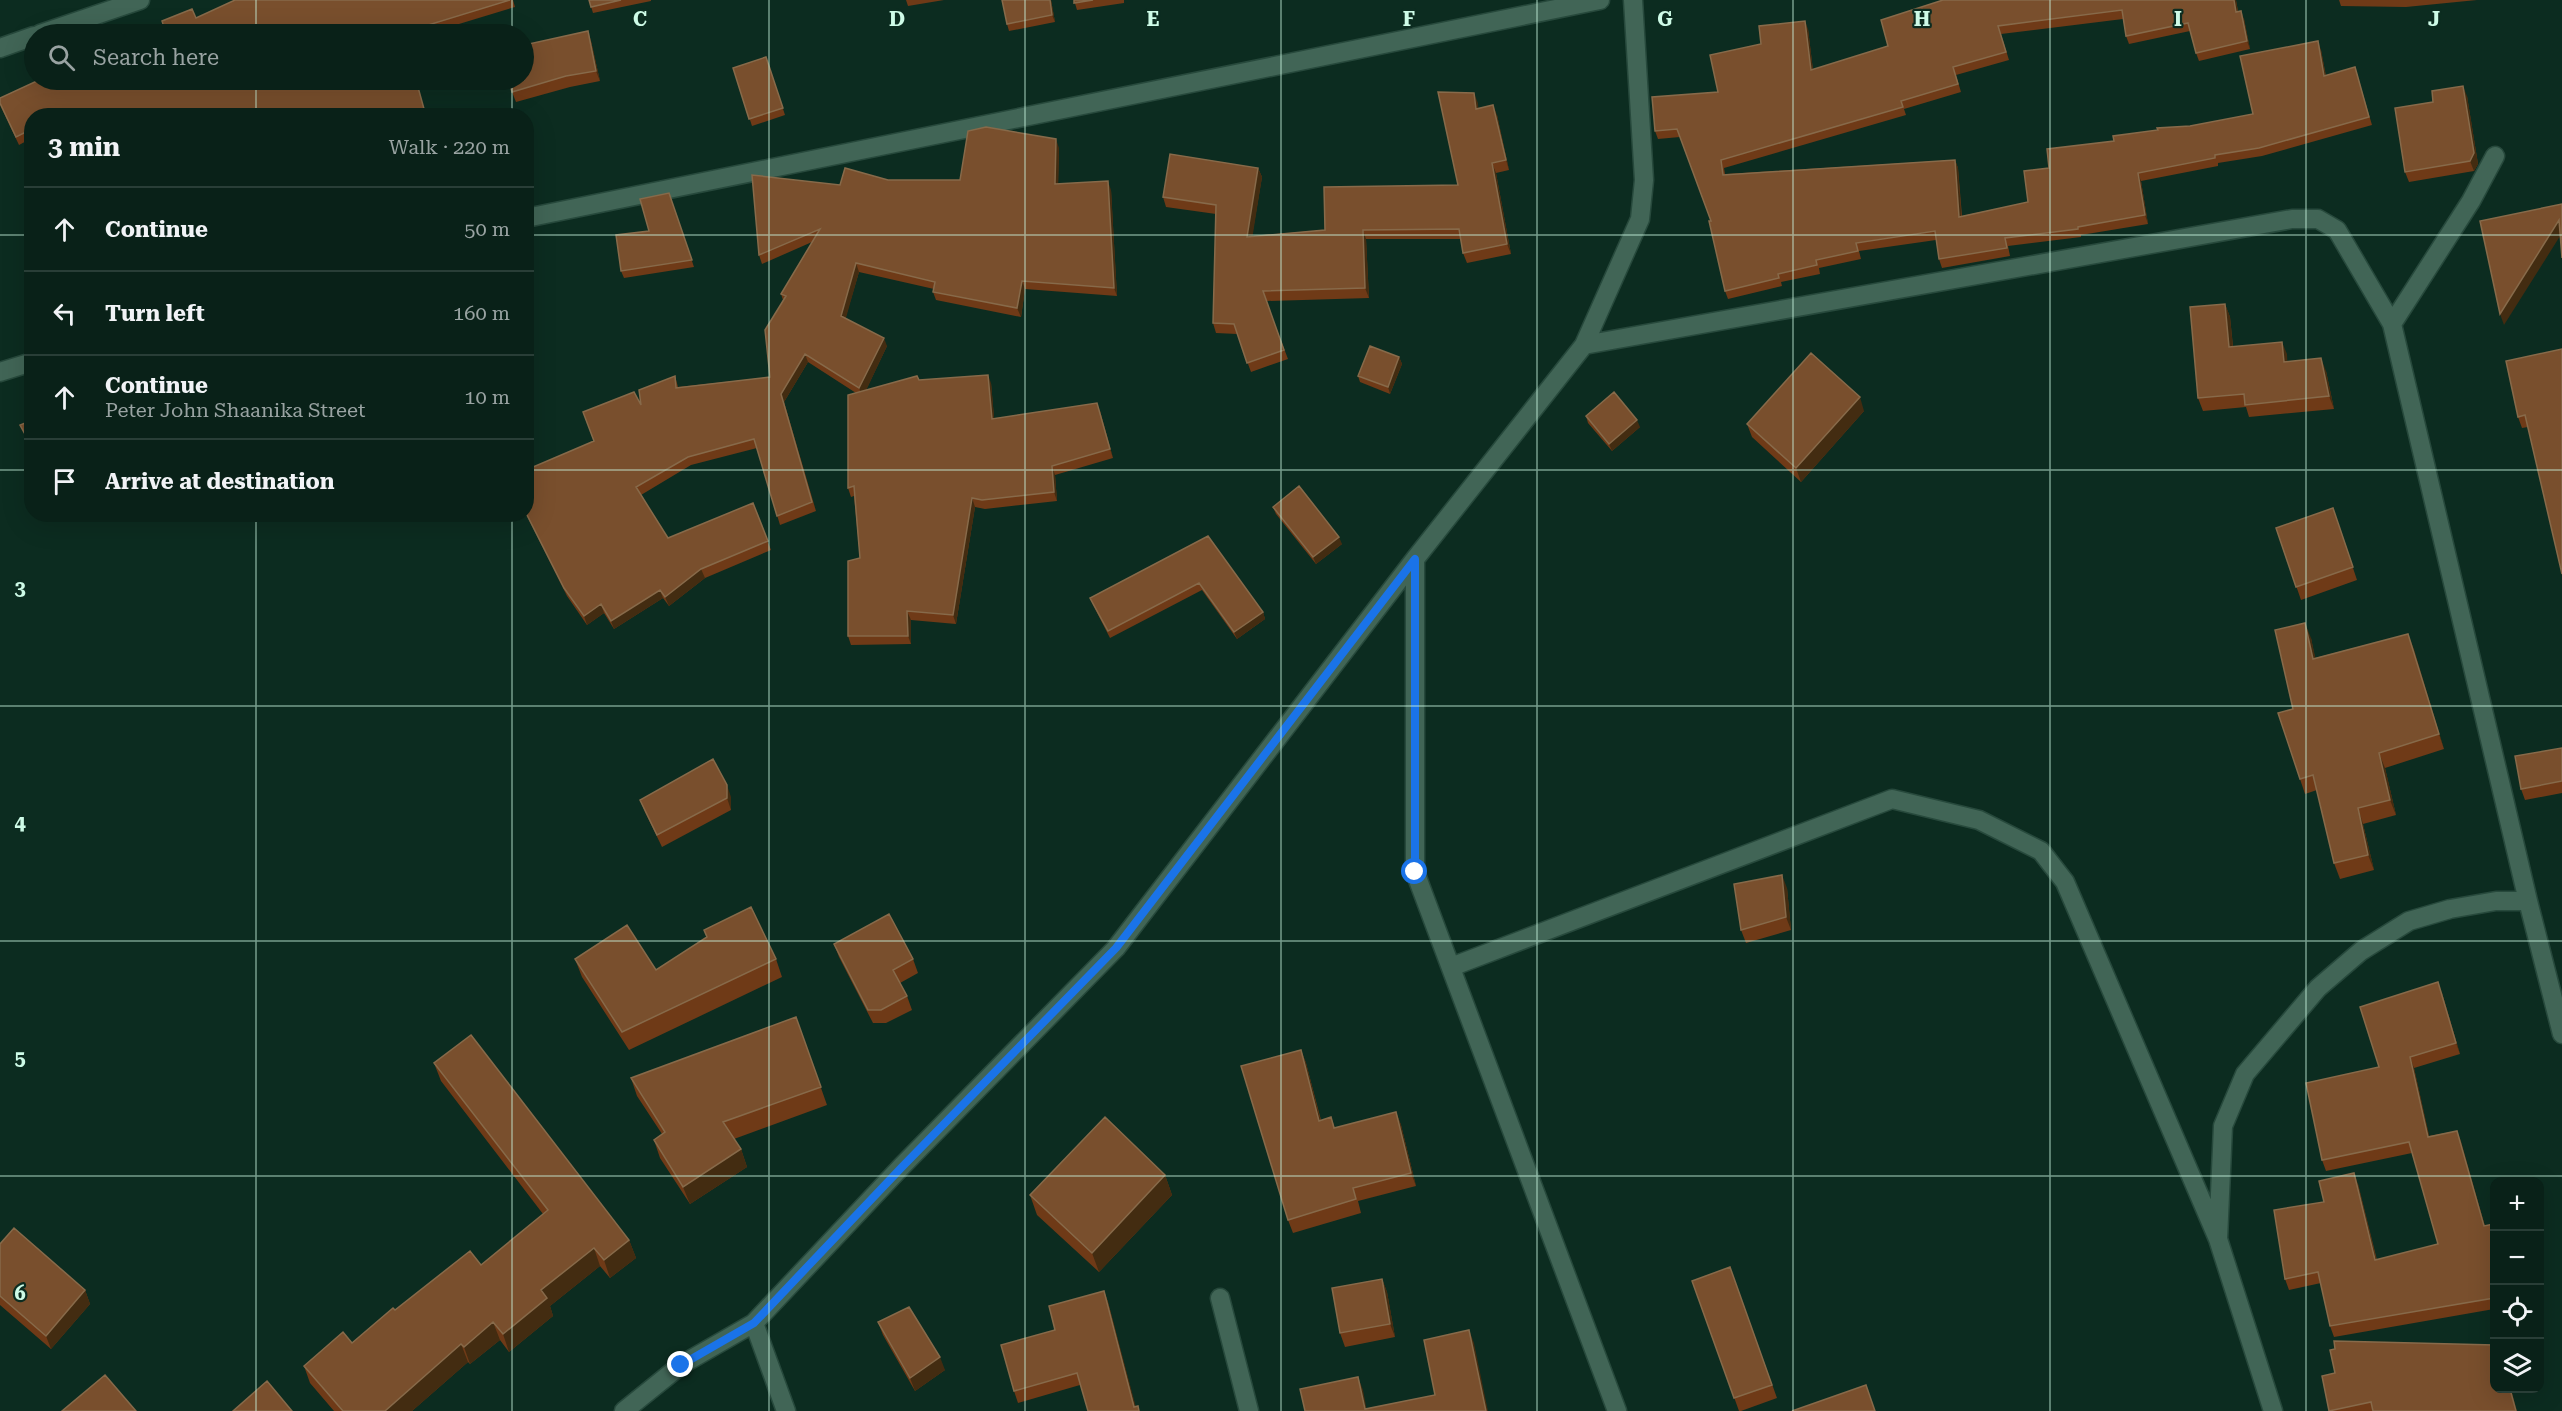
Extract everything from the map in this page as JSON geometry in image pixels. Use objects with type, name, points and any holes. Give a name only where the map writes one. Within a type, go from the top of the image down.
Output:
[{"type":"street","points":[[69,24],[140,0]]},
{"type":"street","points":[[534,216],[1600,0]]},
{"type":"street","points":[[624,1411],[681,1365],[754,1323],[910,1158],[1116,948],[1415,559],[1584,345],[1640,219],[1644,180],[1633,0]]},
{"type":"street","points":[[0,48],[24,40]]},
{"type":"street","points":[[2392,324],[2471,201],[2495,156]]},
{"type":"street","points":[[1584,345],[2292,219],[2318,219],[2337,230],[2392,324],[2528,901],[2562,1034]]},
{"type":"street","points":[[0,372],[24,364]]},
{"type":"street","points":[[1415,559],[1415,872],[1617,1411]]},
{"type":"street","points":[[1451,968],[1892,800],[1979,820],[2041,850],[2066,882],[2218,1239],[2273,1411]]},
{"type":"street","points":[[2218,1239],[2223,1126],[2245,1074],[2318,988],[2361,951],[2409,921],[2450,909],[2485,903],[2528,901]]},
{"type":"street","points":[[1220,1298],[1249,1411]]},
{"type":"street","points":[[754,1323],[786,1411]]},
{"type":"building","points":[[235,0],[510,0],[431,24],[163,24],[162,21],[192,9],[196,18]]},
{"type":"building","points":[[589,0],[621,0],[591,7]]},
{"type":"building","points":[[1002,0],[1050,0],[1052,15],[1007,24]]},
{"type":"building","points":[[1074,0],[1093,0],[1074,3]]},
{"type":"building","points":[[1943,0],[2234,0],[2236,12],[2241,11],[2247,41],[2196,53],[2188,23],[2126,36],[2122,10],[1998,26],[2006,52],[1953,67],[1958,84],[1901,101],[1903,107],[1721,160],[1723,175],[1955,160],[1959,217],[2028,202],[2024,171],[2049,168],[2047,149],[2114,141],[2113,136],[2158,130],[2157,128],[2190,126],[2253,114],[2240,56],[2318,41],[2324,76],[2355,67],[2369,117],[2259,148],[2215,155],[2215,158],[2138,173],[2145,215],[2078,227],[2078,229],[2005,238],[2007,248],[1939,259],[1935,231],[1856,243],[1858,251],[1816,260],[1817,265],[1778,274],[1779,278],[1725,291],[1709,221],[1711,221],[1677,129],[1655,131],[1652,97],[1718,92],[1710,55],[1761,44],[1759,26],[1805,21],[1811,70],[1888,46],[1881,20]]},
{"type":"building","points":[[588,31],[596,71],[566,76],[534,85],[534,43]]},
{"type":"building","points":[[766,57],[783,108],[749,119],[733,68]]},
{"type":"building","points":[[2463,86],[2474,153],[2470,161],[2405,172],[2395,108],[2433,102],[2432,91]]},
{"type":"building","points":[[24,87],[24,90],[419,90],[424,108],[24,108],[24,133],[16,137],[0,103],[0,98]]},
{"type":"building","points":[[1438,92],[1474,93],[1476,109],[1493,105],[1506,160],[1492,163],[1507,244],[1463,253],[1459,229],[1363,230],[1365,288],[1263,291],[1284,350],[1247,363],[1234,324],[1213,323],[1216,205],[1163,197],[1170,154],[1258,168],[1247,237],[1325,230],[1324,187],[1458,185]]},
{"type":"building","points":[[986,127],[1056,139],[1055,184],[1108,181],[1114,288],[1022,281],[1017,308],[933,292],[935,282],[856,263],[841,316],[884,338],[859,388],[805,354],[781,394],[812,502],[777,516],[754,439],[688,457],[636,487],[668,538],[753,503],[768,541],[701,569],[665,597],[660,590],[611,621],[601,604],[584,616],[564,588],[531,522],[534,522],[534,467],[594,441],[583,412],[634,392],[641,405],[639,390],[675,376],[676,388],[770,377],[765,330],[786,296],[781,294],[820,229],[759,255],[752,175],[840,185],[845,168],[888,180],[960,180],[968,131]]},
{"type":"building","points":[[669,193],[692,260],[621,271],[616,235],[649,231],[640,199]]},
{"type":"building","points":[[2562,204],[2562,258],[2559,220],[2500,314],[2480,221]]},
{"type":"building","points":[[2225,304],[2229,347],[2282,342],[2284,362],[2321,358],[2329,396],[2245,405],[2244,394],[2198,398],[2190,307]]},
{"type":"building","points":[[1370,346],[1399,357],[1388,387],[1358,376]]},
{"type":"building","points":[[2562,349],[2562,574],[2525,415],[2518,417],[2506,361]]},
{"type":"building","points":[[1811,353],[1860,397],[1796,468],[1747,424]]},
{"type":"building","points":[[988,375],[992,419],[1097,403],[1110,449],[1052,466],[1054,492],[982,500],[972,498],[953,615],[907,611],[908,636],[848,636],[848,561],[860,558],[854,486],[848,488],[848,395],[917,376],[919,380]]},
{"type":"building","points":[[1614,392],[1637,420],[1609,444],[1586,416]]},
{"type":"building","points":[[1299,486],[1339,537],[1313,557],[1273,507]]},
{"type":"building","points":[[2333,508],[2353,567],[2296,587],[2276,528]]},
{"type":"building","points":[[1208,536],[1263,612],[1234,632],[1199,583],[1108,631],[1090,598]]},
{"type":"building","points":[[2305,623],[2313,659],[2408,634],[2439,734],[2379,753],[2390,800],[2358,808],[2368,855],[2334,863],[2313,775],[2300,779],[2278,713],[2293,709],[2275,630]]},
{"type":"building","points":[[2562,748],[2562,781],[2521,789],[2515,756]]},
{"type":"building","points":[[713,759],[727,785],[727,798],[657,835],[640,800]]},
{"type":"building","points":[[1782,875],[1786,917],[1741,930],[1734,884]]},
{"type":"building","points":[[751,907],[776,959],[622,1032],[575,959],[627,925],[656,970],[707,937],[704,930]]},
{"type":"building","points":[[889,914],[913,959],[893,970],[907,996],[881,1010],[868,1010],[834,944]]},
{"type":"building","points":[[2438,982],[2456,1043],[2410,1057],[2428,1137],[2457,1131],[2484,1226],[2490,1225],[2490,1299],[2330,1326],[2318,1272],[2285,1279],[2274,1210],[2324,1202],[2319,1181],[2354,1173],[2375,1260],[2438,1244],[2409,1142],[2322,1160],[2306,1083],[2379,1067],[2360,1007]]},
{"type":"building","points":[[796,1017],[821,1087],[723,1122],[741,1149],[683,1187],[654,1140],[665,1132],[631,1078]]},
{"type":"building","points":[[471,1035],[629,1240],[604,1260],[594,1248],[541,1290],[547,1298],[503,1334],[493,1322],[464,1347],[461,1344],[385,1411],[343,1411],[304,1366],[343,1332],[352,1343],[393,1308],[395,1310],[470,1251],[481,1265],[548,1210],[434,1063]]},
{"type":"building","points":[[1301,1050],[1319,1121],[1331,1117],[1334,1128],[1396,1112],[1411,1173],[1353,1188],[1356,1199],[1288,1220],[1241,1066]]},
{"type":"building","points":[[1105,1117],[1165,1175],[1092,1253],[1030,1195]]},
{"type":"building","points":[[14,1228],[85,1290],[46,1336],[0,1296],[0,1244]]},
{"type":"building","points":[[1730,1267],[1772,1385],[1734,1398],[1692,1281]]},
{"type":"building","points":[[1382,1279],[1390,1324],[1340,1333],[1332,1288]]},
{"type":"building","points":[[1104,1291],[1134,1407],[1138,1406],[1139,1411],[1088,1411],[1077,1373],[1014,1391],[1001,1345],[1055,1330],[1049,1306]]},
{"type":"building","points":[[909,1307],[940,1357],[910,1378],[878,1322]]},
{"type":"building","points":[[1469,1330],[1486,1411],[1305,1411],[1300,1389],[1358,1377],[1365,1409],[1435,1395],[1424,1340]]},
{"type":"building","points":[[2334,1341],[2490,1345],[2490,1393],[2511,1393],[2516,1411],[2373,1411],[2371,1402],[2329,1411],[2322,1376],[2335,1373],[2330,1350],[2335,1349]]},
{"type":"building","points":[[105,1375],[136,1411],[62,1411]]},
{"type":"building","points":[[267,1381],[292,1411],[233,1411]]},
{"type":"building","points":[[1866,1385],[1875,1411],[1792,1411]]},
{"type":"route","points":[[681,1365],[754,1323],[902,1167],[1116,948],[1415,559],[1415,872]]}]
